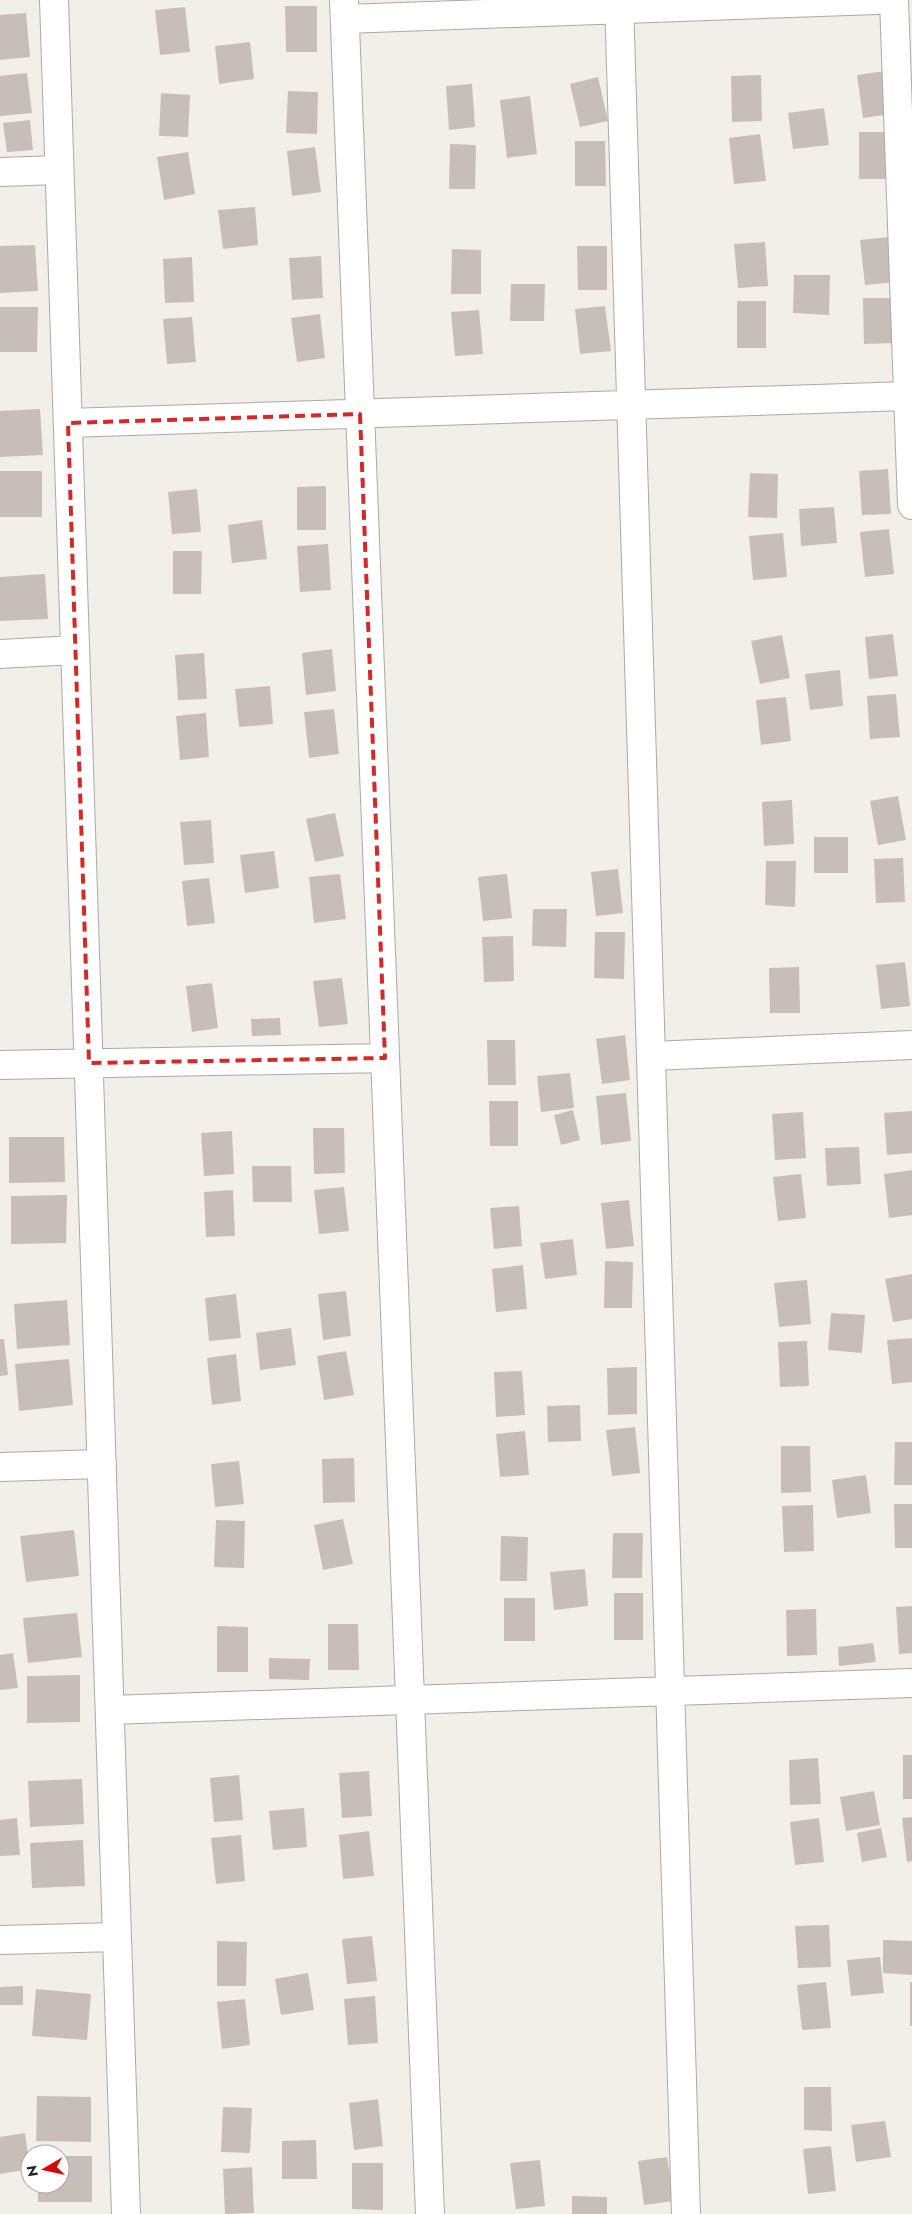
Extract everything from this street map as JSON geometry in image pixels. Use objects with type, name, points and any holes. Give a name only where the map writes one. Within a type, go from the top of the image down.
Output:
[{"type":"street","points":[[54,0],[126,2214]]},
{"type":"street","points":[[430,2214],[344,9],[877,0]]},
{"type":"street","points":[[894,0],[912,505]]},
{"type":"street","points":[[619,5],[686,2214]]},
{"type":"street","points":[[0,172],[59,170]]},
{"type":"street","points":[[68,423],[908,396]]},
{"type":"street","points":[[0,654],[75,650]]},
{"type":"street","points":[[651,1056],[912,1045]]},
{"type":"street","points":[[0,1065],[385,1058]]},
{"type":"street","points":[[0,1468],[102,1464]]},
{"type":"street","points":[[110,1710],[912,1683]]},
{"type":"street","points":[[0,1940],[117,1938]]},
{"type":"highlighted area","points":[[360,414],[385,1058],[89,1063],[68,423]]},
{"type":"building","points":[[285,6],[317,6],[317,52],[286,52]]},
{"type":"building","points":[[185,7],[190,52],[160,55],[155,10]]},
{"type":"building","points":[[26,13],[30,57],[0,60],[0,15]]},
{"type":"building","points":[[250,42],[254,79],[219,84],[215,46]]},
{"type":"building","points":[[886,71],[891,114],[863,118],[857,75]]},
{"type":"building","points":[[27,73],[32,113],[0,116],[0,76]]},
{"type":"building","points":[[761,75],[762,121],[732,122],[731,76]]},
{"type":"building","points":[[598,77],[608,121],[580,127],[570,84]]},
{"type":"building","points":[[472,84],[475,127],[449,130],[446,86]]},
{"type":"building","points":[[288,91],[318,92],[317,134],[286,133]]},
{"type":"building","points":[[161,93],[190,95],[188,137],[159,136]]},
{"type":"building","points":[[530,96],[537,154],[507,158],[500,100]]},
{"type":"building","points":[[824,108],[829,145],[793,149],[788,113]]},
{"type":"building","points":[[30,120],[33,150],[7,152],[3,123]]},
{"type":"building","points":[[859,132],[890,132],[890,179],[859,179]]},
{"type":"building","points":[[760,134],[766,181],[734,184],[729,138]]},
{"type":"building","points":[[575,141],[605,141],[606,186],[575,186]]},
{"type":"building","points":[[450,144],[476,145],[475,189],[449,189]]},
{"type":"building","points":[[315,147],[321,192],[292,196],[287,151]]},
{"type":"building","points":[[188,152],[195,194],[164,200],[157,157]]},
{"type":"building","points":[[255,207],[258,245],[223,249],[218,210]]},
{"type":"building","points":[[889,237],[895,282],[865,285],[860,240]]},
{"type":"building","points":[[765,242],[768,286],[738,288],[734,244]]},
{"type":"building","points":[[35,245],[38,291],[0,293],[0,246]]},
{"type":"building","points":[[577,246],[607,246],[607,290],[578,290]]},
{"type":"building","points":[[452,249],[481,250],[481,294],[451,294]]},
{"type":"building","points":[[321,256],[323,298],[292,300],[289,258]]},
{"type":"building","points":[[192,257],[194,302],[165,303],[163,259]]},
{"type":"building","points":[[794,275],[830,275],[829,315],[793,313]]},
{"type":"building","points":[[511,284],[545,284],[544,321],[510,321]]},
{"type":"building","points":[[863,298],[892,298],[893,343],[864,344]]},
{"type":"building","points":[[737,301],[766,301],[766,348],[737,348]]},
{"type":"building","points":[[605,306],[611,351],[580,354],[575,309]]},
{"type":"building","points":[[0,307],[38,307],[37,352],[0,352]]},
{"type":"building","points":[[479,310],[483,354],[455,356],[451,312]]},
{"type":"building","points":[[320,314],[325,358],[297,362],[291,318]]},
{"type":"building","points":[[192,317],[196,362],[167,364],[163,319]]},
{"type":"building","points":[[40,409],[43,455],[0,457],[0,411]]},
{"type":"building","points":[[888,469],[891,514],[862,515],[859,471]]},
{"type":"building","points":[[0,471],[42,471],[42,517],[0,517]]},
{"type":"building","points":[[750,473],[778,474],[777,518],[748,517]]},
{"type":"building","points":[[326,486],[326,530],[297,530],[297,487]]},
{"type":"building","points":[[197,489],[201,532],[172,534],[168,492]]},
{"type":"building","points":[[834,507],[837,543],[801,546],[799,509]]},
{"type":"building","points":[[262,520],[267,559],[232,563],[228,525]]},
{"type":"building","points":[[889,529],[894,574],[865,577],[860,532]]},
{"type":"building","points":[[783,533],[787,577],[753,580],[749,536]]},
{"type":"building","points":[[328,544],[331,590],[300,592],[297,546]]},
{"type":"building","points":[[173,551],[202,551],[201,594],[173,594]]},
{"type":"building","points":[[45,574],[48,619],[0,621],[0,577]]},
{"type":"building","points":[[893,634],[898,676],[869,679],[865,637]]},
{"type":"building","points":[[782,635],[790,678],[760,684],[751,641]]},
{"type":"building","points":[[332,649],[336,691],[306,695],[302,653]]},
{"type":"building","points":[[204,653],[207,699],[178,700],[175,655]]},
{"type":"building","points":[[840,670],[843,706],[810,710],[805,674]]},
{"type":"building","points":[[270,686],[273,724],[239,727],[235,689]]},
{"type":"building","points":[[896,694],[900,737],[870,739],[867,696]]},
{"type":"building","points":[[786,697],[791,741],[761,745],[756,700]]},
{"type":"building","points":[[334,709],[339,754],[309,758],[304,712]]},
{"type":"building","points":[[206,713],[209,757],[180,760],[176,716]]},
{"type":"building","points":[[898,796],[906,840],[878,845],[870,801]]},
{"type":"building","points":[[792,800],[794,844],[764,846],[762,802]]},
{"type":"building","points":[[335,813],[344,856],[315,862],[306,819]]},
{"type":"building","points":[[211,820],[214,863],[184,865],[180,822]]},
{"type":"building","points":[[814,837],[848,837],[848,873],[814,873]]},
{"type":"building","points":[[274,851],[279,888],[245,893],[240,855]]},
{"type":"building","points":[[903,858],[905,902],[876,903],[874,859]]},
{"type":"building","points":[[766,861],[796,861],[795,907],[765,905]]},
{"type":"building","points":[[618,869],[623,913],[596,916],[591,872]]},
{"type":"building","points":[[340,874],[346,919],[314,923],[309,877]]},
{"type":"building","points":[[507,874],[512,918],[483,921],[478,877]]},
{"type":"building","points":[[209,878],[215,923],[187,926],[182,881]]},
{"type":"building","points":[[533,909],[567,909],[566,947],[532,946]]},
{"type":"building","points":[[595,932],[625,932],[624,979],[594,978]]},
{"type":"building","points":[[513,936],[514,981],[484,982],[482,937]]},
{"type":"building","points":[[905,962],[910,1006],[881,1009],[876,965]]},
{"type":"building","points":[[799,967],[800,1013],[770,1013],[769,968]]},
{"type":"building","points":[[342,978],[348,1024],[319,1027],[313,981]]},
{"type":"building","points":[[212,983],[218,1028],[192,1032],[186,986]]},
{"type":"building","points":[[280,1018],[281,1035],[252,1036],[251,1019]]},
{"type":"building","points":[[625,1035],[630,1080],[602,1084],[596,1039]]},
{"type":"building","points":[[487,1040],[515,1040],[516,1085],[488,1085]]},
{"type":"building","points":[[570,1073],[574,1108],[541,1112],[537,1076]]},
{"type":"building","points":[[626,1093],[631,1141],[601,1145],[596,1096]]},
{"type":"building","points":[[489,1101],[518,1101],[518,1146],[490,1146]]},
{"type":"building","points":[[573,1110],[580,1140],[561,1145],[554,1115]]},
{"type":"building","points":[[912,1111],[912,1153],[887,1155],[884,1113]]},
{"type":"building","points":[[803,1112],[806,1158],[775,1160],[772,1114]]},
{"type":"building","points":[[313,1128],[344,1128],[345,1173],[314,1174]]},
{"type":"building","points":[[232,1131],[234,1174],[204,1176],[201,1133]]},
{"type":"building","points":[[9,1137],[64,1137],[65,1182],[9,1183]]},
{"type":"building","points":[[859,1147],[861,1184],[827,1186],[825,1148]]},
{"type":"building","points":[[252,1166],[291,1166],[292,1202],[253,1202]]},
{"type":"building","points":[[912,1170],[912,1215],[889,1218],[884,1174]]},
{"type":"building","points":[[801,1174],[806,1218],[778,1221],[773,1177]]},
{"type":"building","points":[[344,1187],[349,1231],[319,1234],[314,1190]]},
{"type":"building","points":[[233,1190],[235,1236],[206,1237],[204,1192]]},
{"type":"building","points":[[67,1195],[66,1243],[11,1244],[11,1196]]},
{"type":"building","points":[[629,1200],[634,1246],[606,1249],[601,1203]]},
{"type":"building","points":[[519,1206],[522,1246],[494,1249],[490,1208]]},
{"type":"building","points":[[573,1239],[577,1275],[545,1279],[540,1243]]},
{"type":"building","points":[[605,1261],[633,1262],[632,1308],[604,1308]]},
{"type":"building","points":[[523,1265],[527,1309],[496,1312],[492,1269]]},
{"type":"building","points":[[912,1274],[912,1319],[893,1322],[885,1279]]},
{"type":"building","points":[[807,1280],[811,1324],[779,1327],[774,1283]]},
{"type":"building","points":[[346,1291],[351,1336],[323,1340],[318,1294]]},
{"type":"building","points":[[236,1294],[241,1338],[209,1341],[205,1298]]},
{"type":"building","points":[[67,1300],[70,1345],[17,1349],[14,1304]]},
{"type":"building","points":[[831,1313],[865,1315],[862,1353],[828,1350]]},
{"type":"building","points":[[291,1328],[296,1365],[260,1370],[256,1333]]},
{"type":"building","points":[[912,1338],[912,1382],[892,1384],[887,1340]]},
{"type":"building","points":[[0,1339],[4,1339],[8,1375],[0,1376]]},
{"type":"building","points":[[807,1341],[809,1386],[780,1387],[778,1342]]},
{"type":"building","points":[[346,1351],[354,1395],[324,1400],[317,1356]]},
{"type":"building","points":[[236,1354],[241,1401],[212,1405],[207,1358]]},
{"type":"building","points":[[69,1359],[73,1405],[19,1411],[15,1364]]},
{"type":"building","points":[[637,1367],[637,1414],[608,1415],[607,1368]]},
{"type":"building","points":[[522,1371],[525,1415],[496,1417],[494,1372]]},
{"type":"building","points":[[580,1405],[581,1441],[548,1442],[547,1406]]},
{"type":"building","points":[[635,1427],[640,1473],[612,1476],[606,1430]]},
{"type":"building","points":[[525,1431],[529,1475],[500,1477],[496,1434]]},
{"type":"building","points":[[895,1442],[912,1442],[912,1485],[894,1485]]},
{"type":"building","points":[[781,1446],[810,1446],[811,1492],[781,1493]]},
{"type":"building","points":[[354,1458],[355,1502],[323,1503],[322,1459]]},
{"type":"building","points":[[239,1461],[244,1504],[215,1507],[211,1464]]},
{"type":"building","points":[[866,1475],[871,1513],[837,1518],[832,1480]]},
{"type":"building","points":[[894,1504],[912,1504],[912,1548],[895,1548]]},
{"type":"building","points":[[813,1505],[814,1551],[784,1552],[782,1506]]},
{"type":"building","points":[[343,1519],[353,1564],[323,1570],[314,1525]]},
{"type":"building","points":[[216,1520],[245,1521],[244,1568],[214,1567]]},
{"type":"building","points":[[74,1530],[79,1576],[26,1582],[20,1536]]},
{"type":"building","points":[[613,1533],[643,1533],[642,1578],[612,1578]]},
{"type":"building","points":[[501,1536],[528,1537],[527,1581],[500,1581]]},
{"type":"building","points":[[585,1569],[588,1606],[554,1610],[550,1572]]},
{"type":"building","points":[[614,1593],[643,1593],[643,1640],[614,1640]]},
{"type":"building","points":[[504,1598],[535,1598],[535,1641],[504,1641]]},
{"type":"building","points":[[912,1606],[912,1653],[899,1654],[896,1607]]},
{"type":"building","points":[[816,1609],[817,1655],[787,1656],[786,1610]]},
{"type":"building","points":[[77,1613],[82,1657],[28,1663],[23,1618]]},
{"type":"building","points":[[328,1624],[358,1624],[359,1670],[328,1670]]},
{"type":"building","points":[[217,1626],[248,1627],[248,1672],[217,1672]]},
{"type":"building","points":[[873,1643],[876,1662],[839,1666],[838,1647]]},
{"type":"building","points":[[13,1653],[18,1688],[0,1690],[0,1655]]},
{"type":"building","points":[[269,1658],[310,1659],[309,1680],[269,1679]]},
{"type":"building","points":[[80,1675],[80,1722],[27,1723],[27,1676]]},
{"type":"building","points":[[903,1755],[912,1755],[912,1799],[903,1799]]},
{"type":"building","points":[[818,1758],[821,1804],[790,1805],[789,1760]]},
{"type":"building","points":[[369,1771],[372,1816],[342,1818],[339,1773]]},
{"type":"building","points":[[239,1775],[243,1820],[214,1822],[210,1778]]},
{"type":"building","points":[[82,1779],[84,1824],[30,1827],[28,1781]]},
{"type":"building","points":[[874,1791],[880,1825],[846,1831],[840,1797]]},
{"type":"building","points":[[304,1808],[307,1847],[273,1850],[269,1811]]},
{"type":"building","points":[[912,1817],[912,1861],[907,1862],[902,1818]]},
{"type":"building","points":[[17,1818],[20,1855],[0,1856],[0,1820]]},
{"type":"building","points":[[819,1818],[824,1862],[795,1865],[790,1822]]},
{"type":"building","points":[[881,1828],[887,1857],[862,1862],[857,1833]]},
{"type":"building","points":[[369,1831],[374,1876],[343,1879],[339,1835]]},
{"type":"building","points":[[241,1835],[245,1881],[216,1884],[211,1838]]},
{"type":"building","points":[[83,1840],[85,1886],[32,1888],[30,1843]]},
{"type":"building","points":[[829,1925],[831,1967],[798,1968],[795,1926]]},
{"type":"building","points":[[372,1936],[377,1981],[347,1984],[342,1939]]},
{"type":"building","points":[[883,1940],[912,1941],[912,1975],[883,1973]]},
{"type":"building","points":[[217,1941],[247,1942],[246,1986],[217,1986]]},
{"type":"building","points":[[880,1957],[884,1993],[851,1996],[847,1960]]},
{"type":"building","points":[[308,1973],[314,2010],[281,2015],[275,1979]]},
{"type":"building","points":[[826,1982],[831,2028],[802,2030],[797,1985]]},
{"type":"building","points":[[910,1982],[912,1982],[912,2026],[910,2026]]},
{"type":"building","points":[[23,1986],[23,2005],[0,2005],[0,1987]]},
{"type":"building","points":[[36,1989],[91,1994],[87,2040],[32,2036]]},
{"type":"building","points":[[375,1996],[378,2043],[348,2045],[344,1999]]},
{"type":"building","points":[[245,1999],[250,2045],[222,2049],[217,2002]]},
{"type":"building","points":[[804,2087],[831,2087],[832,2131],[804,2130]]},
{"type":"building","points":[[37,2096],[91,2097],[91,2142],[36,2141]]},
{"type":"building","points":[[378,2099],[383,2146],[354,2150],[349,2103]]},
{"type":"building","points":[[223,2107],[252,2108],[250,2153],[221,2152]]},
{"type":"building","points":[[885,2121],[891,2157],[856,2162],[851,2125]]},
{"type":"building","points":[[25,2133],[27,2144],[20,2144],[20,2171],[0,2174],[0,2137]]},
{"type":"building","points":[[316,2140],[317,2179],[282,2179],[282,2141]]},
{"type":"building","points":[[831,2146],[836,2191],[808,2194],[803,2149]]},
{"type":"building","points":[[70,2156],[92,2156],[92,2202],[38,2202],[38,2194],[70,2194]]},
{"type":"building","points":[[667,2157],[674,2201],[644,2205],[638,2161]]},
{"type":"building","points":[[540,2160],[545,2206],[516,2209],[510,2163]]},
{"type":"building","points":[[352,2163],[383,2163],[383,2210],[352,2209]]},
{"type":"building","points":[[252,2167],[254,2213],[225,2214],[223,2169]]},
{"type":"building","points":[[572,2196],[607,2197],[607,2214],[572,2214]]}]
